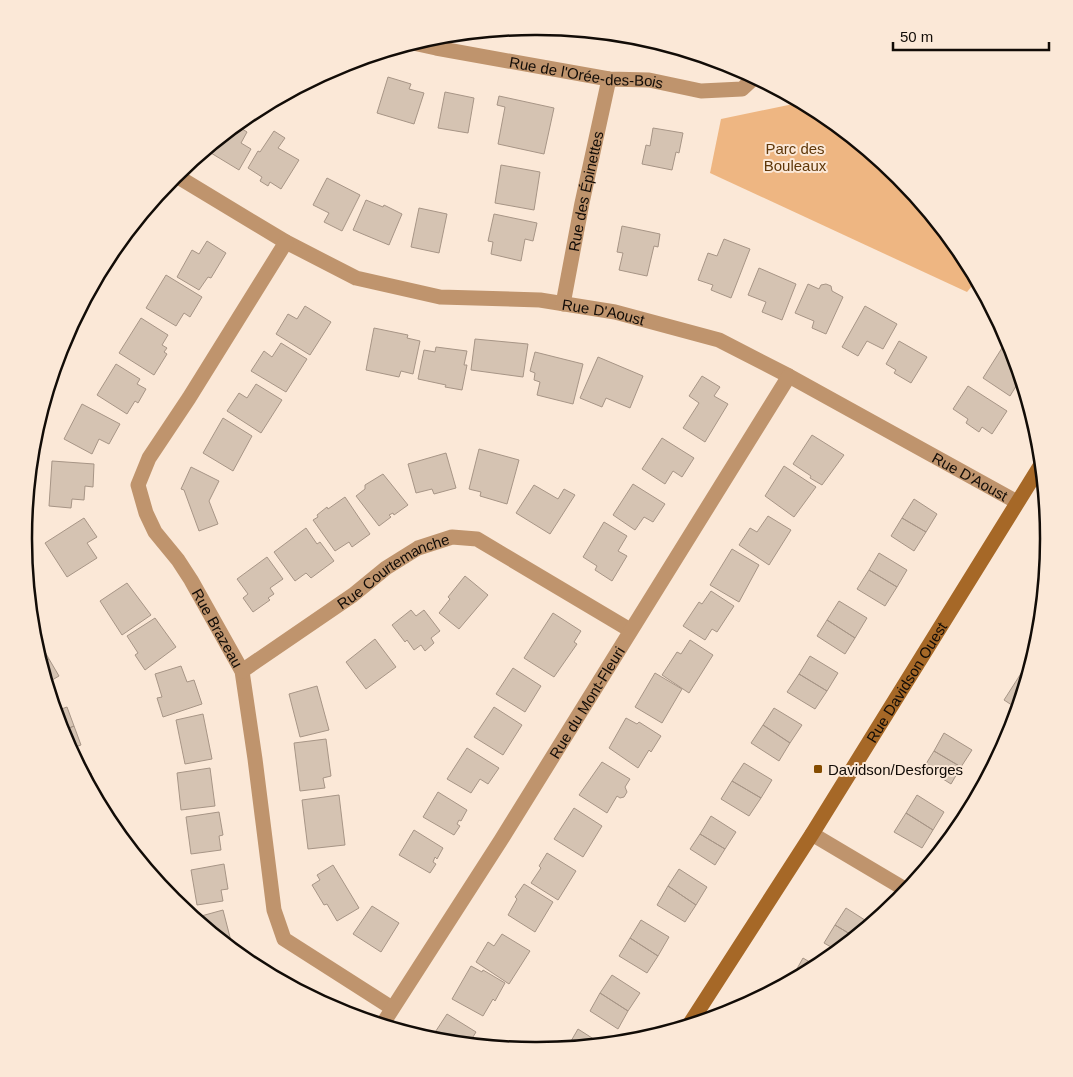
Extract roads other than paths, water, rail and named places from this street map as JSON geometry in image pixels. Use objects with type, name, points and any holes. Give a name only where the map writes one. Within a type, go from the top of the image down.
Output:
[{"type":"street","name":"Rue de l'Orée-des-Bois","points":[[429,46],[609,79],[650,80],[702,91],[742,90],[750,82]]},
{"type":"street","name":"Rue des Épinettes","points":[[563,304],[609,79]]},
{"type":"street","name":"Rue D'Aoust","points":[[183,180],[286,242],[356,278],[440,297],[540,300],[614,312],[719,340],[789,376],[1017,502]]},
{"type":"street","name":"Rue Brazeau","points":[[286,242],[189,398],[148,458],[138,485],[146,513],[155,532],[186,574],[242,671],[274,910],[284,939],[392,1008]]},
{"type":"street","name":"Rue du Mont-Fleuri","points":[[385,1019],[501,840],[789,376]]},
{"type":"street","name":"Rue Davidson Ouest","points":[[694,1017],[812,834],[1036,472]]},
{"type":"street","name":"Rue Courtemanche","points":[[242,671],[353,595],[386,568],[418,548],[452,537],[477,539],[630,630]]},
{"type":"street","points":[[812,834],[901,887]]},
{"type":"place","name":"Davidson/Desforges","points":[[818,769]]},
{"type":"park label","name":"Parc des Bouleaux","points":[[795,156]]}]
